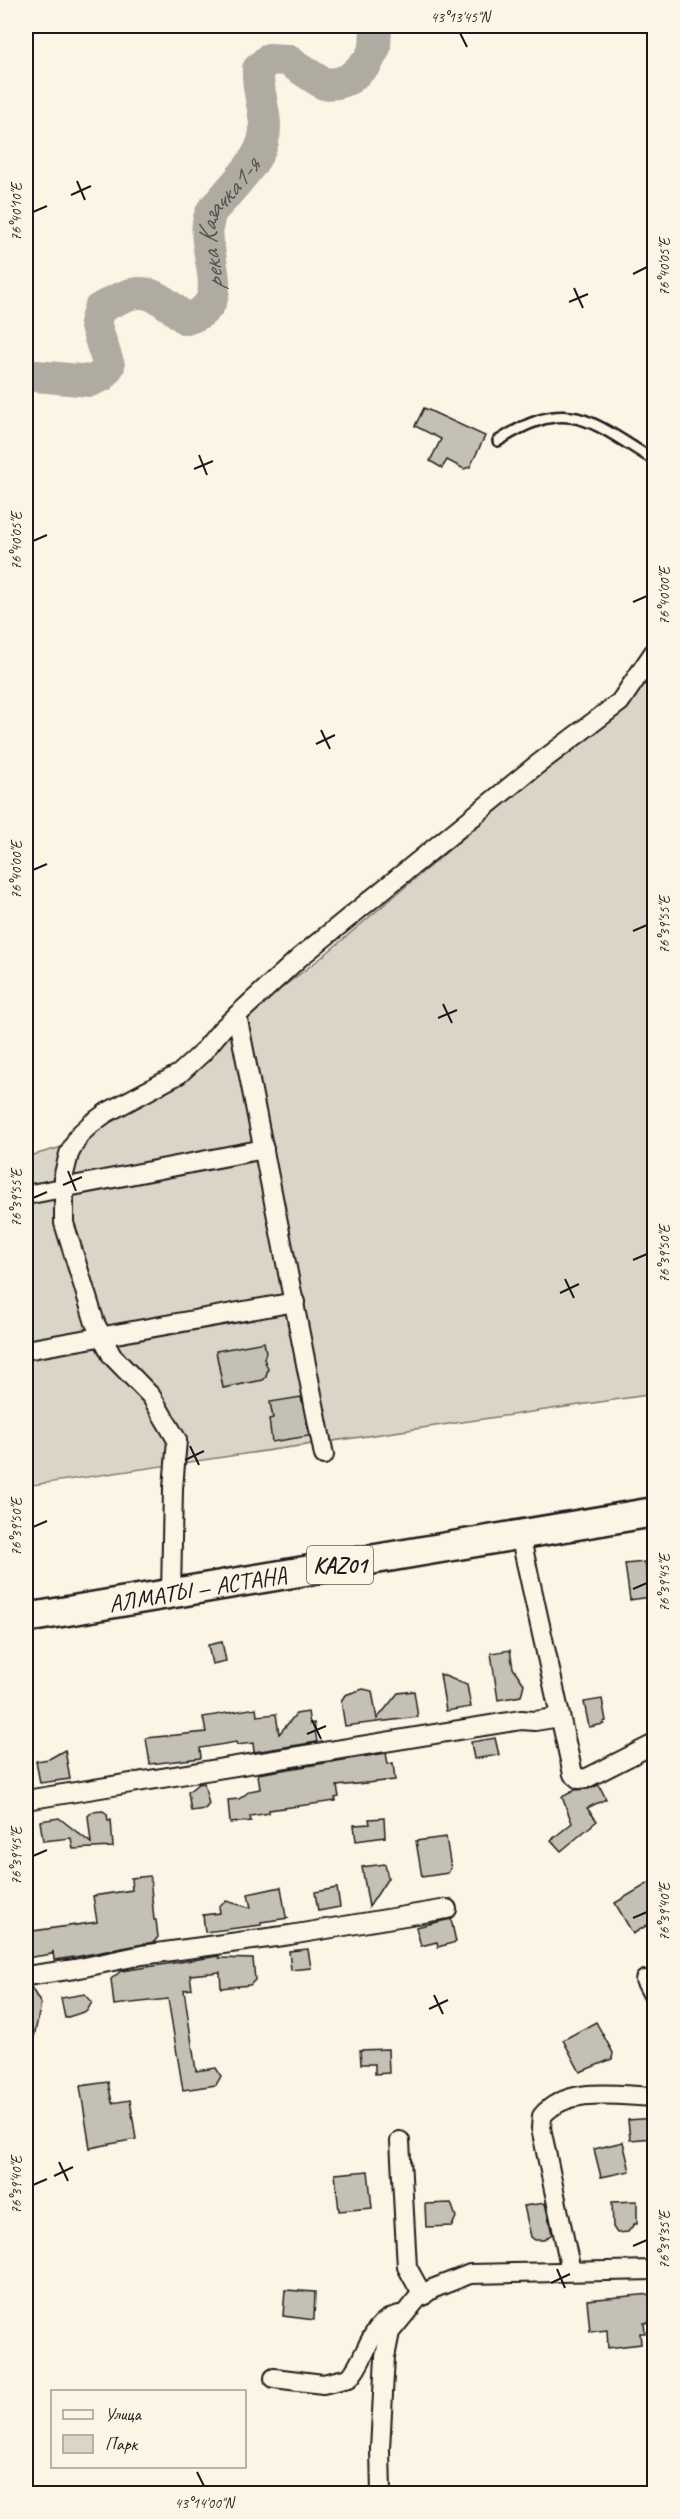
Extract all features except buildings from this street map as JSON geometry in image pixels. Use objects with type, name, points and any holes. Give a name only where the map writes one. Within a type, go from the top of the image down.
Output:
[{"type":"highway","name":"АЛМАТЫ — АСТАНА","points":[[26,1618],[654,1512]]},
{"type":"street","points":[[171,1594],[173,1488],[177,1440],[151,1396],[112,1356],[103,1338],[72,1254],[64,1223],[63,1189],[69,1154],[80,1135],[91,1124],[106,1113],[179,1074],[237,1015],[299,958],[534,767],[620,702],[654,652]]},
{"type":"street","points":[[237,1015],[324,1455]]},
{"type":"street","points":[[26,1195],[264,1149]]},
{"type":"street","points":[[26,1350],[295,1302]]},
{"type":"street","points":[[520,1535],[573,1774],[579,1779],[587,1778],[654,1744]]},
{"type":"street","points":[[26,1800],[521,1720],[535,1721],[560,1717]]},
{"type":"street","points":[[26,1976],[75,1969],[142,1955],[290,1935],[447,1909]]},
{"type":"street","points":[[654,1983],[645,1980],[654,1997]]},
{"type":"street","points":[[571,2271],[542,2128],[543,2115],[561,2102],[587,2094],[654,2097]]},
{"type":"street","points":[[400,2141],[407,2267],[423,2296]]},
{"type":"street","points":[[381,2493],[380,2449],[385,2357],[390,2332],[404,2314],[423,2296],[454,2279],[470,2274],[654,2270]]},
{"type":"street","points":[[274,2378],[323,2384],[349,2378],[382,2324],[390,2317],[404,2314]]},
{"type":"lane","points":[[498,441],[522,426],[550,416],[566,415],[609,432],[654,460]]},
{"type":"green space","points":[[654,667],[654,1394],[26,1486],[26,1157],[80,1142],[322,957],[589,732]]},
{"type":"waterway","name":"река Казачка1-я","points":[[26,375],[90,381],[102,376],[109,366],[95,323],[99,309],[126,296],[136,293],[154,296],[186,319],[202,312],[211,301],[214,289],[207,229],[211,213],[251,165],[260,149],[265,133],[258,69],[269,59],[287,60],[324,84],[349,79],[367,63],[375,48],[376,26]]}]
